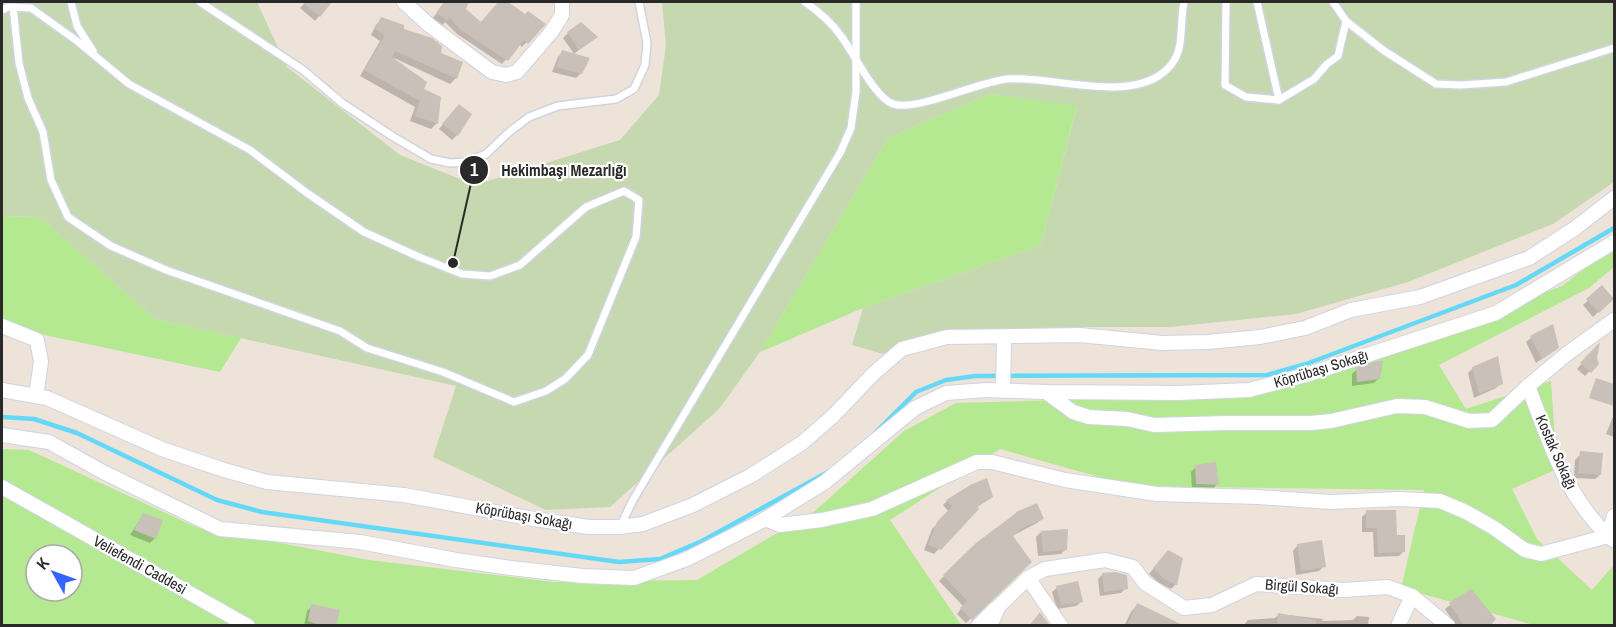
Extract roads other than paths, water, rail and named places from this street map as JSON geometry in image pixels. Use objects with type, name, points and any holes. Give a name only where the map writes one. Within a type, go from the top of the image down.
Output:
[{"type":"street","points":[[404,2],[429,25],[492,72],[506,75],[517,72],[552,31],[562,15],[561,2]]},
{"type":"street","name":"Köprübaşı Sokağı","points":[[2,390],[47,398],[162,449],[267,482],[404,495],[578,525],[643,524],[753,475],[802,444],[833,416],[873,374],[902,350],[947,337],[1004,343],[1080,335],[1162,343],[1208,342],[1305,328],[1351,310],[1420,297],[1529,258],[1574,229],[1614,198]]},
{"type":"street","name":"Köprübaşı Sokağı","points":[[2,435],[48,442],[103,472],[220,529],[360,542],[456,560],[582,576],[634,578],[687,559],[765,519],[825,482],[915,408],[946,393],[986,390],[1003,386],[1046,392],[1178,393],[1249,390],[1306,375],[1496,313],[1614,242]]},
{"type":"street","points":[[1046,392],[1073,412],[1081,415],[1127,419],[1154,425],[1311,423],[1331,421],[1397,406],[1425,407],[1469,421],[1492,420],[1568,353],[1614,321]]},
{"type":"street","points":[[2,326],[37,340],[41,362],[36,396]]},
{"type":"street","points":[[1003,386],[1004,343]]},
{"type":"street","name":"Kostak Sokağı","points":[[1528,386],[1569,489],[1599,528],[1611,539]]},
{"type":"street","points":[[765,519],[780,525],[822,520],[872,509],[977,462],[992,462],[1065,480],[1157,494],[1330,502],[1399,499],[1440,501],[1494,528],[1525,550],[1541,554],[1611,539],[1614,516]]},
{"type":"street","name":"Veliefendi Caddesi","points":[[2,487],[248,626]]},
{"type":"street","name":"Birgül Sokağı","points":[[978,626],[1028,578],[1045,569],[1105,560],[1133,567],[1144,582],[1184,608],[1212,605],[1256,584],[1344,590],[1388,587],[1412,596],[1448,626]]},
{"type":"street","points":[[1028,578],[1061,626]]},
{"type":"street","points":[[1398,626],[1412,596]]},
{"type":"street","name":"Birgül Sokağı","points":[[990,626],[999,606]]},
{"type":"lane","points":[[71,2],[77,26],[98,58]]},
{"type":"lane","points":[[200,2],[303,70],[342,103],[392,136],[431,159],[450,163],[467,162],[486,154],[529,117],[558,106],[616,99],[634,89],[645,65],[647,43],[639,2]]},
{"type":"lane","points":[[805,2],[840,33],[882,97],[894,104],[907,105],[924,103],[987,82],[1009,79],[1040,80],[1084,86],[1143,84],[1170,68],[1179,55],[1184,2]]},
{"type":"lane","points":[[620,526],[633,500],[840,153],[851,128],[856,92],[856,2]]},
{"type":"lane","points":[[1226,2],[1225,85],[1246,97],[1279,100],[1314,79],[1338,56],[1346,21]]},
{"type":"lane","points":[[1257,2],[1279,100]]},
{"type":"lane","points":[[1333,2],[1346,21],[1383,50],[1436,84],[1506,82],[1614,48]]},
{"type":"lane","points":[[2,10],[13,7],[31,8],[129,84],[250,150],[364,232],[462,274],[490,276],[520,265],[586,207],[624,191],[639,200],[636,237],[588,355],[565,379],[546,391],[514,402],[443,372],[367,348],[340,332],[186,278],[111,246],[68,217],[51,180],[43,132],[28,99],[19,63],[13,7]]},
{"type":"waterway","points":[[876,432],[916,392],[946,380],[975,376],[1267,375],[1306,364],[1516,285],[1614,228]]},
{"type":"waterway","points":[[2,417],[34,419],[77,433],[217,500],[262,512],[619,562],[660,559],[702,541],[828,472]]},
{"type":"place","name":"Hekimbaşı Mezarlığı","points":[[453,263]]}]
